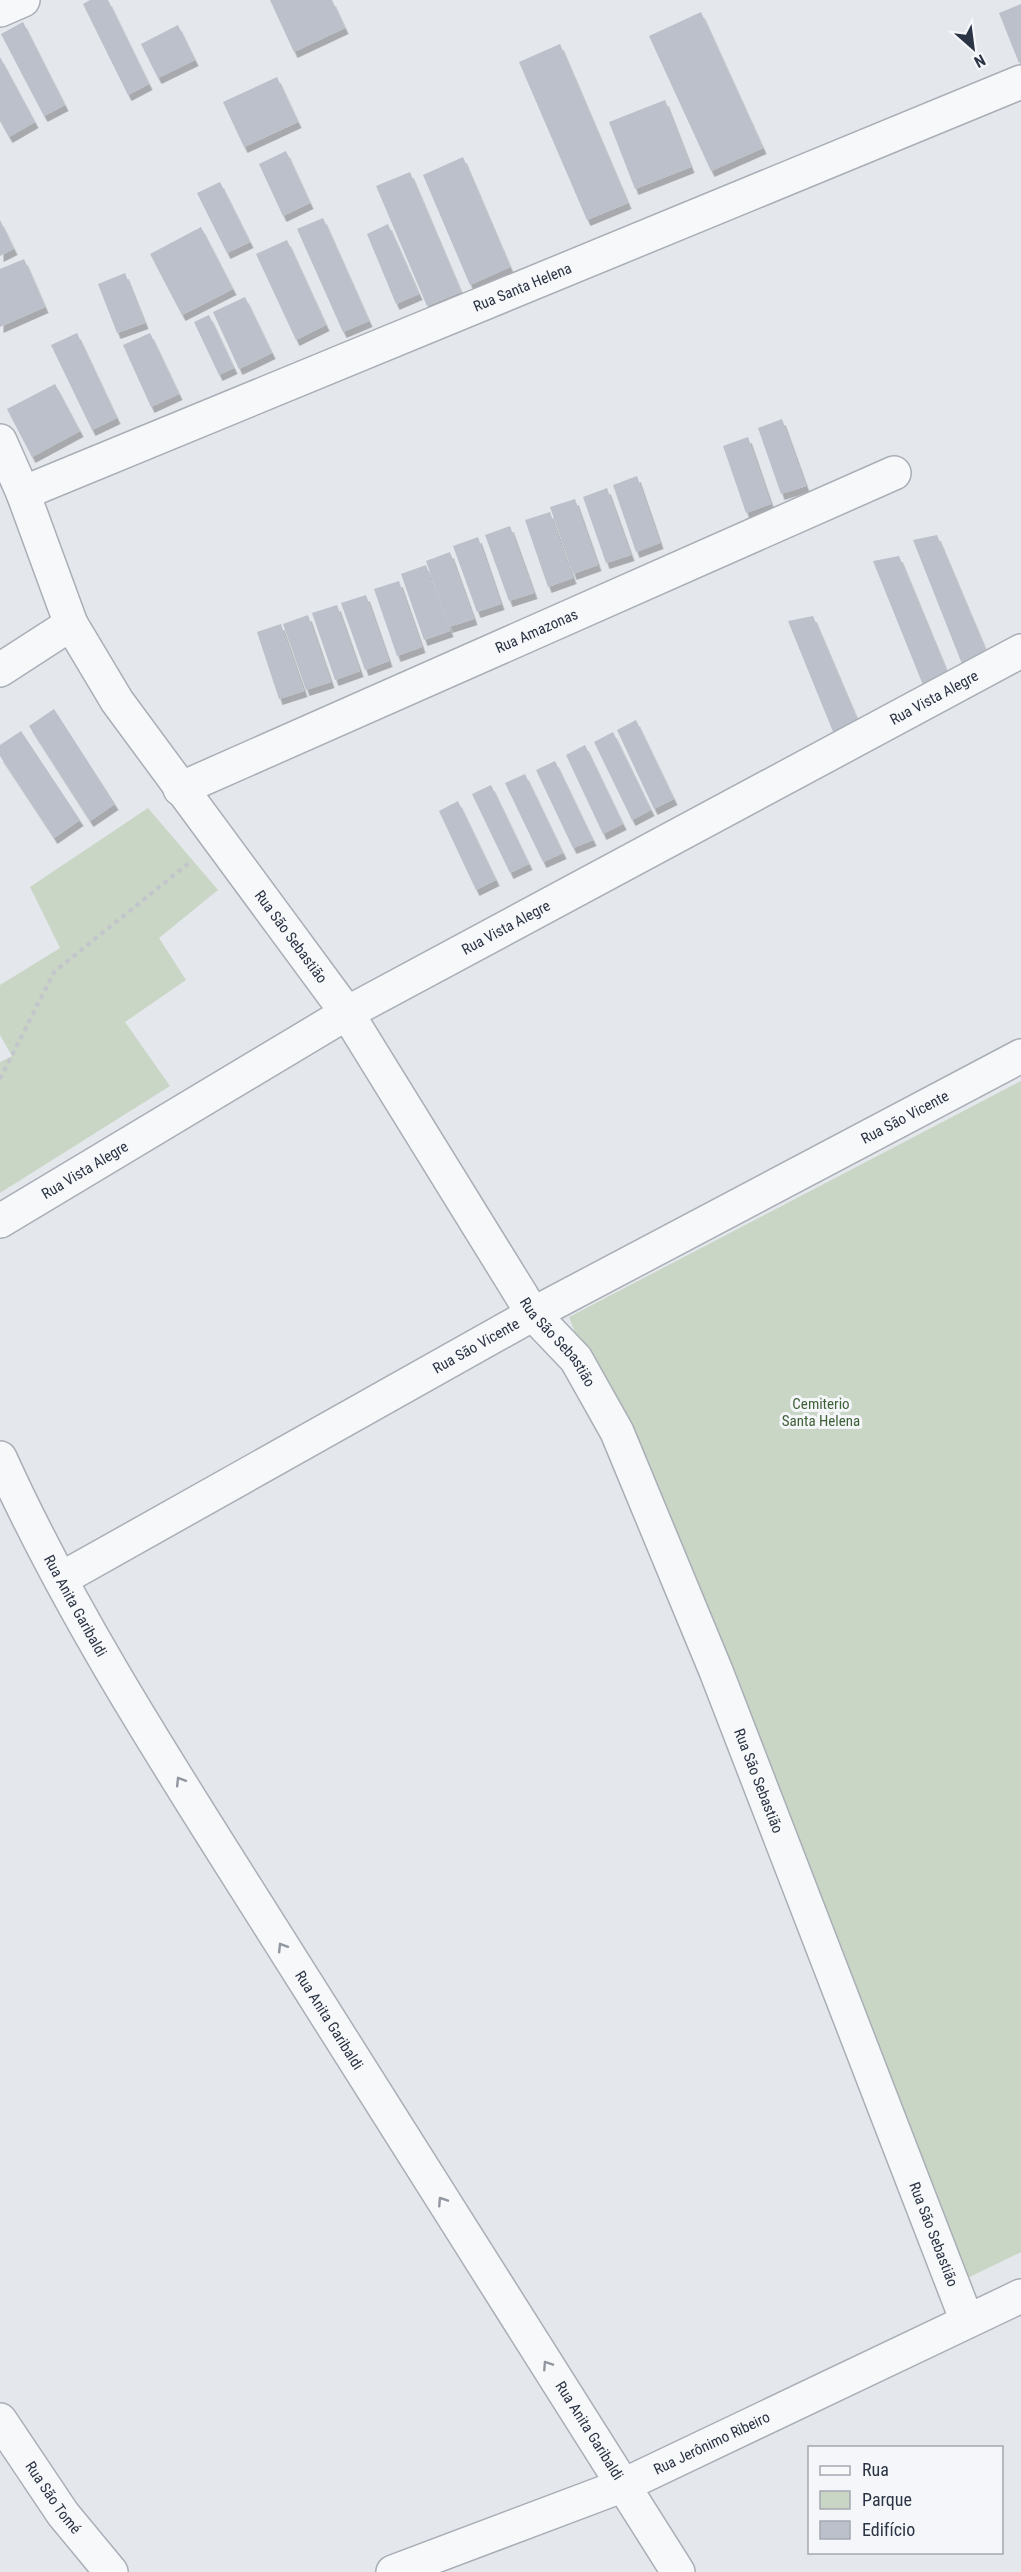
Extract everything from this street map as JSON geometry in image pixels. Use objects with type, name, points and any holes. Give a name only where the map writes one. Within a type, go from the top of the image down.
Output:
[{"type":"street","points":[[0,10],[23,0]]},
{"type":"street","name":"Rua Santa Helena","points":[[23,493],[1021,82]]},
{"type":"street","name":"Rua São Sebastião","points":[[0,441],[23,493],[71,624],[117,701],[347,1013],[533,1314],[576,1359],[617,1432],[644,1492],[716,1671],[967,2321]]},
{"type":"street","name":"Rua Amazonas","points":[[180,789],[894,473]]},
{"type":"street","points":[[0,670],[71,624]]},
{"type":"street","name":"Rua Vista Alegre","points":[[0,1221],[347,1013],[1021,651]]},
{"type":"street","name":"Rua São Vicente","points":[[61,1579],[533,1314],[1021,1056]]},
{"type":"street","name":"Rua Anita Garibaldi","points":[[0,1458],[61,1579],[120,1683],[228,1860],[678,2572]]},
{"type":"street","name":"Rua Jerônimo Ribeiro","points":[[393,2572],[624,2485],[1021,2296]]},
{"type":"street","name":"Rua São Tomé","points":[[0,2420],[63,2514],[111,2572]]},
{"type":"path","points":[[0,1079],[54,972],[218,840]]},
{"type":"green space","points":[[148,808],[218,890],[159,938],[186,980],[125,1022],[170,1086],[0,1193],[0,1062],[12,1056],[0,1035],[0,985],[60,948],[30,887]]},
{"type":"green space","name":"Cemiterio Santa Helena","points":[[1021,1081],[1021,2252],[949,2287],[569,1317]]},
{"type":"building","points":[[90,0],[108,0],[149,84],[128,95],[83,4]]},
{"type":"building","points":[[270,0],[332,0],[345,28],[294,52]]},
{"type":"building","points":[[1021,4],[1021,62],[1019,63],[999,13]]},
{"type":"building","points":[[701,12],[763,148],[711,171],[649,36]]},
{"type":"building","points":[[23,22],[65,105],[44,116],[1,34]]},
{"type":"building","points":[[178,25],[195,60],[158,78],[141,44]]},
{"type":"building","points":[[560,44],[628,203],[587,220],[519,62]]},
{"type":"building","points":[[0,57],[35,122],[9,137],[0,121]]},
{"type":"building","points":[[277,77],[298,122],[244,147],[223,102]]},
{"type":"building","points":[[665,100],[691,167],[635,189],[609,122]]},
{"type":"building","points":[[286,151],[310,203],[283,216],[259,164]]},
{"type":"building","points":[[463,157],[510,267],[470,285],[423,175]]},
{"type":"building","points":[[410,172],[461,292],[427,306],[376,186]]},
{"type":"building","points":[[220,182],[250,242],[227,253],[197,193]]},
{"type":"building","points":[[323,218],[369,321],[343,332],[297,229]]},
{"type":"building","points":[[0,220],[14,249],[0,256]]},
{"type":"building","points":[[388,224],[419,294],[396,304],[367,234]]},
{"type":"building","points":[[201,227],[233,289],[182,315],[150,254]]},
{"type":"building","points":[[287,240],[326,325],[296,340],[256,254]]},
{"type":"building","points":[[24,259],[45,307],[0,327],[0,269]]},
{"type":"building","points":[[125,273],[145,323],[117,333],[98,284]]},
{"type":"building","points":[[245,297],[272,353],[239,369],[213,312]]},
{"type":"building","points":[[209,315],[234,368],[219,375],[194,322]]},
{"type":"building","points":[[77,333],[117,418],[92,430],[51,345]]},
{"type":"building","points":[[150,333],[179,394],[151,407],[123,345]]},
{"type":"building","points":[[55,384],[80,431],[32,457],[7,409]]},
{"type":"building","points":[[782,419],[806,486],[781,494],[758,428]]},
{"type":"building","points":[[748,437],[771,504],[746,513],[723,446]]},
{"type":"building","points":[[637,476],[660,543],[636,552],[613,485]]},
{"type":"building","points":[[607,488],[631,555],[606,563],[583,497]]},
{"type":"building","points":[[575,499],[598,565],[573,574],[550,507]]},
{"type":"building","points":[[550,512],[573,578],[548,587],[525,520]]},
{"type":"building","points":[[510,526],[534,593],[509,601],[485,535]]},
{"type":"building","points":[[937,535],[986,651],[962,664],[913,540]]},
{"type":"building","points":[[478,537],[501,604],[477,612],[453,546]]},
{"type":"building","points":[[450,552],[474,619],[449,627],[426,561]]},
{"type":"building","points":[[899,556],[947,672],[923,685],[873,561]]},
{"type":"building","points":[[426,565],[450,631],[424,640],[401,574]]},
{"type":"building","points":[[399,581],[422,647],[397,656],[374,589]]},
{"type":"building","points":[[366,595],[389,661],[365,670],[341,603]]},
{"type":"building","points":[[337,605],[360,671],[335,680],[312,613]]},
{"type":"building","points":[[308,615],[331,682],[306,690],[283,624]]},
{"type":"building","points":[[813,616],[862,731],[838,744],[788,621]]},
{"type":"building","points":[[281,624],[304,691],[279,699],[257,632]]},
{"type":"building","points":[[54,709],[115,804],[90,821],[29,726]]},
{"type":"building","points":[[636,720],[674,799],[654,809],[617,730]]},
{"type":"building","points":[[21,731],[80,820],[54,838],[0,756],[0,745]]},
{"type":"building","points":[[613,732],[651,810],[632,820],[594,742]]},
{"type":"building","points":[[585,745],[623,824],[603,834],[566,755]]},
{"type":"building","points":[[555,761],[593,840],[573,848],[536,770]]},
{"type":"building","points":[[525,774],[563,853],[543,862],[505,783]]},
{"type":"building","points":[[491,785],[529,864],[510,873],[472,794]]},
{"type":"building","points":[[458,801],[496,880],[476,890],[439,811]]}]
